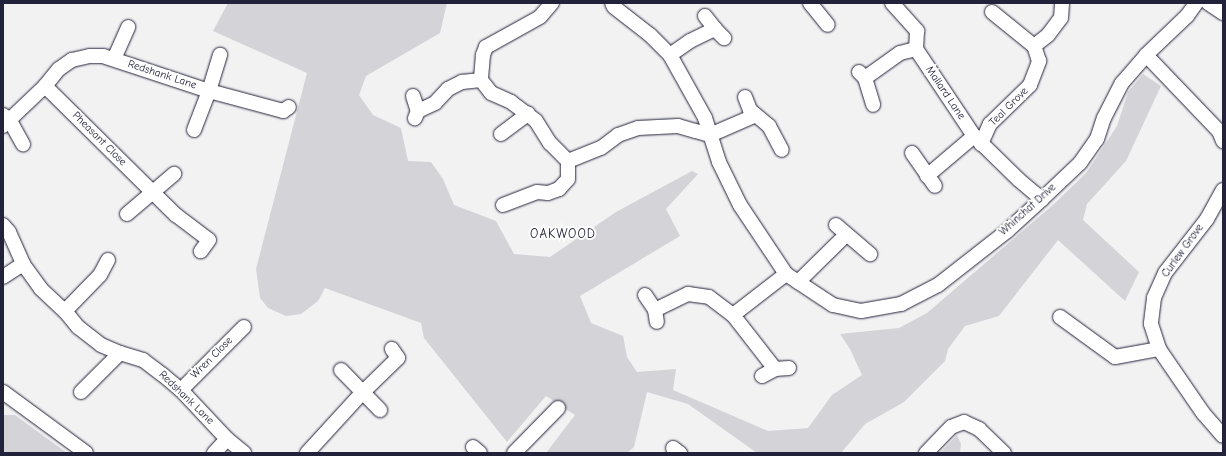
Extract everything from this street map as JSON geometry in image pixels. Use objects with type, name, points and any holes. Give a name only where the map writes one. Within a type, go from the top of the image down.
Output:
[{"type":"street","points":[[501,204],[537,192],[548,193],[559,189],[568,180],[568,161],[550,143],[536,121],[511,102],[492,93],[481,80],[483,55],[486,47],[540,17],[552,3]]},
{"type":"street","name":"Whinchat Drive","points":[[612,3],[650,35],[670,55],[705,118],[719,162],[740,205],[786,274],[833,305],[861,311],[901,304],[938,285],[1007,231],[1042,199],[1080,163],[1097,139],[1104,118],[1122,83],[1146,55],[1186,16],[1196,3]]},
{"type":"street","points":[[873,105],[862,75],[900,53],[916,50],[917,31],[892,3]]},
{"type":"street","points":[[992,12],[1034,46],[1048,35],[1061,18],[1062,3]]},
{"type":"street","points":[[1208,3],[1223,13]]},
{"type":"street","points":[[818,5],[828,25]]},
{"type":"street","points":[[670,55],[690,41],[719,33],[705,16]]},
{"type":"street","name":"Redshank Lane","points":[[114,59],[128,27]]},
{"type":"street","name":"Teal Grove","points":[[977,140],[990,124],[1030,85],[1039,61],[1034,46]]},
{"type":"street","name":"Mallard Lane","points":[[916,50],[977,140],[1019,180],[1042,199]]},
{"type":"street","name":"Redshank Lane","points":[[194,130],[209,91],[220,55]]},
{"type":"street","points":[[1146,55],[1219,131],[1223,141]]},
{"type":"street","name":"Redshank Lane","points":[[23,144],[5,120],[45,86],[59,69],[72,60],[90,56],[103,56],[114,59],[209,91],[283,111],[289,107]]},
{"type":"street","points":[[413,96],[416,114],[435,103],[448,89],[462,82],[481,80]]},
{"type":"street","name":"Pheasant Close","points":[[45,86],[176,215],[209,240],[201,251]]},
{"type":"street","points":[[744,97],[750,110],[770,126],[782,150]]},
{"type":"street","points":[[501,134],[528,114]]},
{"type":"street","points":[[568,161],[601,148],[618,135],[638,128],[678,126],[710,135],[756,115]]},
{"type":"street","points":[[912,153],[931,181],[977,140]]},
{"type":"street","points":[[127,214],[174,174]]},
{"type":"street","name":"Curlew Grove","points":[[1223,190],[1207,219],[1165,273],[1154,298],[1151,324],[1159,349],[1203,413],[1223,436]]},
{"type":"street","name":"Redshank Lane","points":[[3,225],[9,232],[22,264],[41,289],[65,311],[78,327],[101,345],[143,360],[181,390],[227,439],[244,453]]},
{"type":"street","points":[[798,282],[841,230],[870,254]]},
{"type":"street","points":[[65,311],[100,276],[108,260]]},
{"type":"street","points":[[3,277],[22,264]]},
{"type":"street","points":[[733,316],[786,274]]},
{"type":"street","points":[[645,295],[656,316],[688,294],[709,297],[733,316],[782,369],[762,376]]},
{"type":"street","points":[[1060,317],[1115,357],[1159,349]]},
{"type":"street","name":"Wren Close","points":[[181,390],[246,326]]},
{"type":"street","points":[[307,453],[362,392],[398,358],[392,349]]},
{"type":"street","points":[[81,392],[120,353]]},
{"type":"street","points":[[341,370],[380,410]]},
{"type":"street","points":[[3,392],[86,453]]},
{"type":"street","points":[[514,453],[558,408]]},
{"type":"street","points":[[926,453],[951,427],[964,422],[978,429],[1004,453]]},
{"type":"street","points":[[214,453],[227,439]]},
{"type":"shaded area","points":[[228,3],[447,3],[440,33],[366,76],[359,95],[373,115],[401,128],[408,161],[431,162],[443,179],[454,205],[496,221],[514,254],[550,257],[616,212],[692,171],[698,174],[666,209],[680,236],[580,296],[591,323],[623,336],[627,357],[637,372],[676,369],[673,390],[768,431],[808,428],[832,395],[862,375],[850,349],[840,334],[899,328],[927,313],[1054,204],[1086,173],[1117,126],[1128,92],[1143,74],[1161,86],[1126,161],[1087,204],[1083,220],[1139,272],[1125,301],[1058,240],[999,316],[965,326],[948,349],[945,361],[904,402],[865,424],[841,453],[757,453],[688,404],[647,392],[634,447],[627,453],[546,453],[575,415],[546,396],[507,442],[424,338],[421,323],[325,288],[318,301],[301,314],[286,316],[268,308],[260,298],[256,269],[307,73],[213,31]]},
{"type":"shaded area","points":[[3,415],[15,415],[67,453],[3,453]]},
{"type":"shaded area","points":[[957,435],[961,444],[960,453],[940,453]]},
{"type":"district","name":"OAKWOOD","points":[[563,234]]}]
